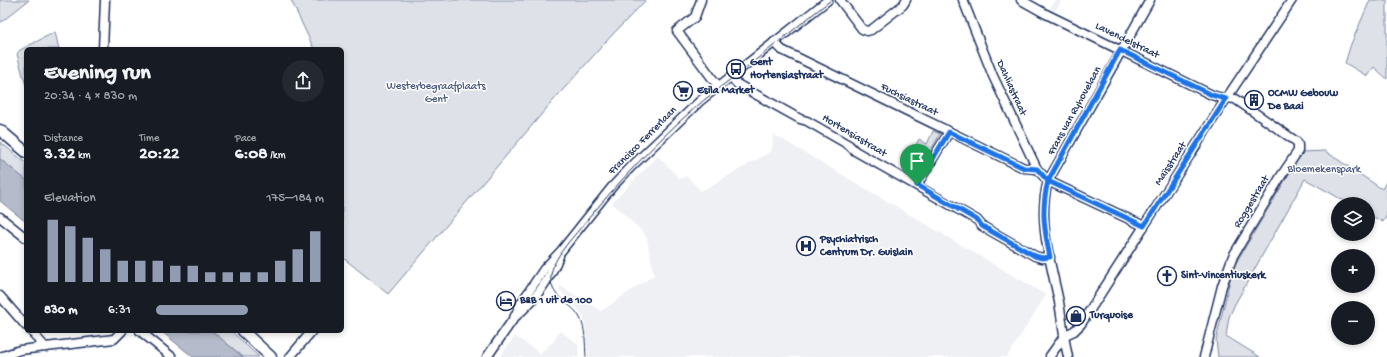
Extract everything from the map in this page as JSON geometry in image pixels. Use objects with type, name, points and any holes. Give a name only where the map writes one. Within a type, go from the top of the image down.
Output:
[{"type":"main road","points":[[0,130],[24,150]]},
{"type":"main road","points":[[246,333],[271,357]]},
{"type":"street","points":[[103,47],[105,0]]},
{"type":"street","points":[[701,0],[697,15],[676,31],[718,86]]},
{"type":"street","name":"Francisco Ferrerlaan","points":[[487,357],[514,318],[520,303],[537,278],[561,251],[592,211],[632,166],[676,123],[718,86],[828,0]]},
{"type":"street","points":[[840,0],[862,30],[866,31],[871,30],[903,5],[906,0]]},
{"type":"street","name":"Dahliastraat","points":[[963,0],[993,76],[1037,169],[1048,181]]},
{"type":"street","name":"Lavendelstraat","points":[[1021,0],[1046,14],[1212,95],[1226,99]]},
{"type":"street","name":"Frans van Ryhovelaan","points":[[1068,357],[1043,216],[1043,206],[1048,181],[1120,50],[1150,0]]},
{"type":"street","name":"Maïsstraat","points":[[1050,356],[1065,335],[1074,331],[1081,324],[1226,99],[1292,0]]},
{"type":"street","name":"Fuchsiastraat","points":[[774,42],[782,50],[949,132],[1024,168],[1037,169]]},
{"type":"street","name":"Hortensiastraat","points":[[730,77],[737,84],[849,145],[854,151],[917,185],[977,220],[982,226],[1035,256],[1042,258],[1050,257]]},
{"type":"street","name":"Roggestraat","points":[[1204,357],[1222,286],[1233,256],[1298,148],[1295,140],[1242,103],[1235,99],[1226,99]]},
{"type":"street","points":[[917,185],[949,132]]},
{"type":"street","points":[[1048,181],[1144,226]]},
{"type":"street","points":[[0,217],[24,236]]},
{"type":"street","points":[[0,296],[24,324]]},
{"type":"street","points":[[33,333],[45,347]]},
{"type":"street","points":[[0,357],[20,350],[114,339],[120,333]]},
{"type":"street","points":[[142,333],[172,357]]},
{"type":"street","points":[[290,357],[310,333]]},
{"type":"shaded area","points":[[1055,0],[1062,0],[1055,11],[1050,9]]},
{"type":"shaded area","name":"Psychiatrisch Centrum Dr. Guislain","points":[[773,134],[1046,295],[1007,357],[588,357],[584,316],[559,289],[560,286],[601,311],[654,275],[647,239],[643,232],[612,203],[658,156],[680,179],[686,176],[701,191],[772,151]]},
{"type":"shaded area","points":[[560,331],[578,344],[579,357],[500,357],[515,336],[540,353],[554,341]]},
{"type":"green space","points":[[0,0],[29,0],[0,23]]},
{"type":"green space","name":"Westerbegraafplaats Gent","points":[[291,0],[646,0],[613,34],[552,102],[388,294],[344,259],[344,47],[313,47]]},
{"type":"green space","points":[[1370,0],[1387,0],[1387,79],[1374,67],[1367,76],[1345,63],[1351,44]]},
{"type":"green space","points":[[55,32],[59,47],[26,47]]},
{"type":"green space","points":[[24,48],[24,79],[17,54]]},
{"type":"green space","points":[[933,131],[940,134],[924,162],[911,155],[919,139],[927,144]]},
{"type":"green space","points":[[0,142],[24,161],[24,178],[0,159]]},
{"type":"green space","name":"Bloemekenspark","points":[[1325,151],[1382,189],[1387,180],[1387,215],[1383,222],[1375,218],[1375,197],[1337,197],[1305,179],[1229,317],[1226,336],[1260,357],[1218,357],[1216,340],[1232,271],[1302,152]]},
{"type":"green space","points":[[214,333],[233,333],[259,357],[243,357]]},
{"type":"water","points":[[0,159],[24,178],[24,220],[0,201]]},
{"type":"water","points":[[163,333],[214,333],[243,357],[193,357]]},
{"type":"tram line","points":[[586,357],[585,336],[579,316],[557,294],[551,283],[551,275],[559,255],[574,235],[621,181],[675,126],[696,107],[831,0]]},
{"type":"place","name":"Gent Hortensiastraat","points":[[736,69]]},
{"type":"place","name":"Esila Market","points":[[683,91]]},
{"type":"place","name":"OCMW Gebouw De Baai","points":[[1254,100]]},
{"type":"place","name":"Psychiatrisch Centrum Dr. Guislain","points":[[806,246]]},
{"type":"place","name":"Sint-Vincentiuskerk","points":[[1167,276]]},
{"type":"place","name":"B&B 1 uit de 100","points":[[506,301]]},
{"type":"place","name":"Turquoise","points":[[1076,316]]},
{"type":"route","points":[[917,185],[949,132],[1024,168],[1037,169],[1048,181],[1120,50],[1212,95],[1226,99],[1144,226],[1048,181],[1043,206],[1043,216],[1050,257],[1042,258],[1035,256],[982,226],[977,220],[917,185]]}]
